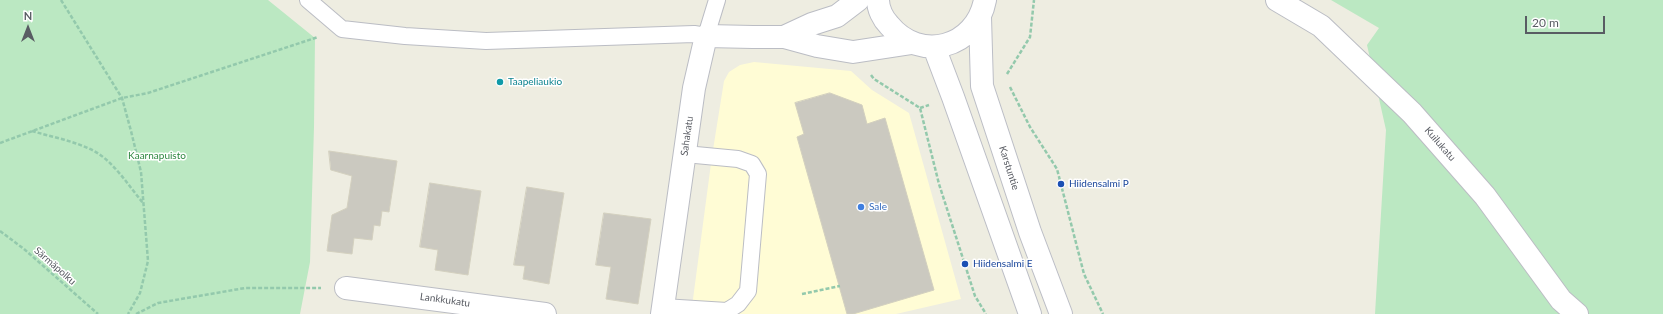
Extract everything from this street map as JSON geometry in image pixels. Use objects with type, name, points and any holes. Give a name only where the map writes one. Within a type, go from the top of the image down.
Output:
[{"type":"street","points":[[784,37],[812,24],[837,16],[858,0]]},
{"type":"street","points":[[878,0],[884,20],[896,34],[912,43],[934,47],[948,45],[961,38],[972,29],[984,5]]},
{"type":"street","name":"Kuilukatu","points":[[1277,0],[1321,26],[1412,112],[1485,196],[1561,300],[1577,314]]},
{"type":"street","name":"Karstuntie","points":[[984,5],[982,86],[1030,232],[1061,314]]},
{"type":"street","points":[[706,36],[784,37],[817,46],[853,52],[912,43]]},
{"type":"street","name":"Sahakatu","points":[[663,310],[694,88],[706,36]]},
{"type":"street","points":[[934,47],[1030,314]]},
{"type":"street","name":"Lankkukatu","points":[[346,288],[545,314]]},
{"type":"lane","points":[[308,0],[342,29],[405,36],[486,42],[694,34],[706,36],[717,0]]},
{"type":"lane","points":[[663,310],[727,312],[742,300],[748,291],[758,174],[752,164],[738,159],[685,154]]},
{"type":"path","points":[[61,0],[122,98],[141,172],[148,260],[140,293],[128,314]]},
{"type":"path","points":[[0,143],[122,98],[148,93],[342,29]]},
{"type":"path","points":[[853,52],[874,79],[920,108],[939,184],[975,296],[986,314]]},
{"type":"path","points":[[1009,84],[1030,127],[1057,169],[1084,274],[1103,314]]},
{"type":"path","points":[[31,131],[95,151],[114,168],[144,204]]},
{"type":"path","name":"Särmäpolku","points":[[0,231],[24,249],[98,314]]},
{"type":"path","points":[[802,294],[840,286]]},
{"type":"path","points":[[136,314],[158,302],[245,288],[346,288]]},
{"type":"shaded area","points":[[754,62],[851,71],[872,90],[909,113],[961,299],[896,314],[691,314],[712,156],[724,81],[729,72],[740,65]]},
{"type":"green space","name":"Kaarnapuisto","points":[[0,0],[268,0],[315,38],[310,262],[300,314],[0,314]]},
{"type":"green space","points":[[1331,0],[1663,0],[1663,314],[1375,314],[1386,130],[1367,45],[1379,28]]},
{"type":"building","points":[[830,93],[862,105],[867,124],[885,118],[934,290],[853,314],[847,314],[797,137],[804,134],[795,103]]},
{"type":"building","points":[[329,151],[397,161],[389,212],[382,211],[380,226],[374,225],[372,240],[354,238],[352,254],[327,251],[332,215],[347,208],[352,176],[331,170]]},
{"type":"building","points":[[430,183],[481,191],[468,275],[435,270],[438,250],[420,247]]},
{"type":"building","points":[[527,187],[564,193],[549,284],[523,279],[525,266],[514,265]]},
{"type":"building","points":[[604,213],[651,219],[638,304],[606,299],[611,267],[596,265]]},
{"type":"place","name":"Taapeliaukio","points":[[500,82]]},
{"type":"place","name":"Hiidensalmi P","points":[[1061,184]]},
{"type":"place","name":"Sale","points":[[861,207]]},
{"type":"place","name":"Hiidensalmi E","points":[[965,264]]}]
